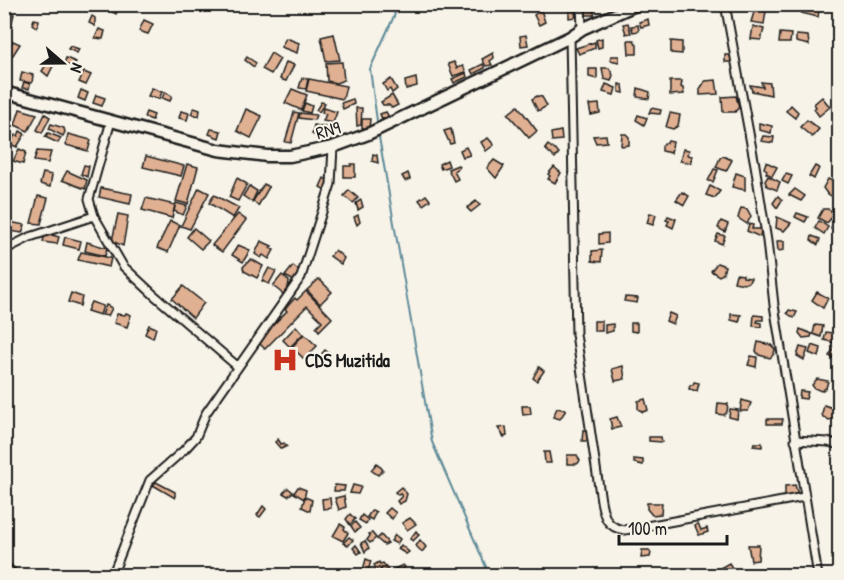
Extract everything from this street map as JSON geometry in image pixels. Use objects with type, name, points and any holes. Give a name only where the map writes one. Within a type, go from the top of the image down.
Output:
[{"type":"main road","name":"RN9","points":[[4,93],[218,150],[290,156],[333,147],[368,134],[638,4]]},
{"type":"street","points":[[581,4],[582,29]]},
{"type":"street","points":[[725,4],[755,165],[774,305],[818,576]]},
{"type":"street","points":[[570,37],[576,334],[601,501],[606,520],[609,525],[618,529],[633,529],[804,497]]},
{"type":"street","points":[[111,121],[89,198],[94,216],[123,266],[237,366]]},
{"type":"street","points":[[112,576],[150,480],[196,437],[206,412],[300,277],[331,184],[333,147]]},
{"type":"street","points":[[4,250],[30,237],[94,216]]},
{"type":"street","points":[[795,440],[840,445]]},
{"type":"street","points":[[4,565],[16,576]]},
{"type":"building","points":[[756,4],[781,4],[781,8],[756,6]]},
{"type":"building","points":[[112,6],[119,9],[116,14],[109,10]]},
{"type":"building","points":[[592,7],[595,15],[586,15],[585,10]]},
{"type":"building","points":[[802,7],[819,10],[818,17],[801,13]]},
{"type":"building","points":[[574,9],[576,17],[569,18],[569,10]]},
{"type":"building","points":[[755,9],[766,11],[764,24],[751,22]]},
{"type":"building","points":[[541,10],[545,22],[539,25],[534,15]]},
{"type":"building","points":[[4,11],[14,14],[12,22],[4,19]]},
{"type":"building","points":[[92,16],[95,18],[95,26],[89,23]]},
{"type":"building","points":[[34,19],[39,20],[37,28],[32,24]]},
{"type":"building","points":[[648,19],[649,25],[641,27],[639,22]]},
{"type":"building","points":[[144,20],[153,24],[148,34],[139,31]]},
{"type":"building","points":[[628,23],[631,33],[626,34],[623,24]]},
{"type":"building","points":[[638,25],[639,31],[633,32],[631,26]]},
{"type":"building","points":[[753,26],[764,29],[761,40],[751,39]]},
{"type":"building","points":[[99,29],[105,31],[103,39],[95,38]]},
{"type":"building","points":[[780,33],[791,34],[790,43],[779,43]]},
{"type":"building","points":[[334,34],[340,60],[326,61],[321,37]]},
{"type":"building","points":[[526,35],[528,45],[521,46],[520,36]]},
{"type":"building","points":[[796,35],[808,36],[809,45],[796,42]]},
{"type":"building","points":[[286,38],[299,43],[297,53],[281,47]]},
{"type":"building","points":[[602,38],[602,47],[598,48],[596,40]]},
{"type":"building","points":[[628,40],[634,40],[637,45],[637,54],[629,54]]},
{"type":"building","points":[[13,41],[20,44],[13,55],[8,54],[8,48]]},
{"type":"building","points":[[671,41],[682,42],[682,54],[671,53]]},
{"type":"building","points":[[595,42],[595,48],[579,54],[576,48]]},
{"type":"building","points":[[70,46],[79,49],[77,53],[68,49]]},
{"type":"building","points":[[271,53],[280,59],[271,74],[262,69]]},
{"type":"building","points":[[493,53],[494,58],[490,61],[492,65],[486,66],[482,59]]},
{"type":"building","points":[[4,55],[11,57],[8,67],[4,66]]},
{"type":"building","points":[[725,55],[731,55],[732,62],[725,62]]},
{"type":"building","points":[[611,56],[619,56],[619,62],[610,60]]},
{"type":"building","points":[[247,57],[256,63],[254,67],[245,60]]},
{"type":"building","points":[[66,58],[76,62],[73,67],[64,64]]},
{"type":"building","points":[[45,59],[54,64],[48,76],[42,71],[46,65],[43,61]]},
{"type":"building","points":[[286,62],[294,65],[286,81],[280,79]]},
{"type":"building","points":[[342,62],[344,80],[336,83],[327,81],[326,63]]},
{"type":"building","points":[[454,62],[457,68],[463,66],[466,72],[453,76],[448,64]]},
{"type":"building","points":[[483,64],[485,68],[473,74],[471,70]]},
{"type":"building","points":[[602,68],[609,68],[613,75],[611,81],[604,79]]},
{"type":"building","points":[[589,69],[597,69],[597,79],[589,77]]},
{"type":"building","points":[[22,72],[33,75],[32,83],[20,81]]},
{"type":"building","points":[[84,72],[91,75],[86,85],[79,82]]},
{"type":"building","points":[[466,73],[467,77],[454,83],[452,79]]},
{"type":"building","points":[[302,78],[308,79],[306,89],[299,88]]},
{"type":"building","points":[[416,78],[417,86],[406,89],[405,81]]},
{"type":"building","points":[[309,79],[346,86],[343,99],[306,91]]},
{"type":"building","points":[[391,79],[397,89],[392,93],[390,89],[387,91],[383,84]]},
{"type":"building","points":[[716,80],[718,94],[700,95],[700,89],[705,81]]},
{"type":"building","points":[[670,81],[682,81],[681,87],[684,94],[670,95]]},
{"type":"building","points":[[24,82],[30,84],[29,89],[22,88]]},
{"type":"building","points":[[761,82],[770,83],[771,95],[752,91],[750,85],[763,87]]},
{"type":"building","points":[[606,84],[616,88],[614,95],[603,92]]},
{"type":"building","points":[[619,84],[623,85],[624,93],[619,92]]},
{"type":"building","points":[[152,88],[162,92],[159,99],[148,96]]},
{"type":"building","points":[[638,88],[650,92],[649,99],[637,97]]},
{"type":"building","points":[[292,89],[307,95],[301,110],[285,103]]},
{"type":"building","points":[[81,90],[88,93],[85,101],[78,98]]},
{"type":"building","points":[[165,92],[172,96],[170,101],[162,98]]},
{"type":"building","points":[[96,95],[105,98],[102,106],[93,103]]},
{"type":"building","points":[[392,95],[398,105],[392,108],[389,105],[383,105],[381,102]]},
{"type":"building","points":[[537,96],[542,97],[547,106],[538,111],[532,99]]},
{"type":"building","points":[[736,96],[739,107],[735,112],[723,112],[722,97]]},
{"type":"building","points":[[822,97],[830,107],[819,116],[814,109],[816,107],[814,104]]},
{"type":"building","points":[[353,99],[354,104],[343,109],[341,103]]},
{"type":"building","points":[[321,102],[325,103],[319,112],[316,110]]},
{"type":"building","points":[[305,103],[312,106],[310,113],[302,111]]},
{"type":"building","points":[[599,104],[600,113],[591,115],[589,105]]},
{"type":"building","points":[[791,105],[798,112],[795,118],[786,111]]},
{"type":"building","points":[[518,106],[537,131],[529,138],[508,114]]},
{"type":"building","points":[[194,108],[200,110],[199,116],[191,114]]},
{"type":"building","points":[[323,108],[337,112],[333,123],[323,121],[326,114],[322,113]]},
{"type":"building","points":[[356,108],[362,108],[361,125],[357,126]]},
{"type":"building","points":[[651,108],[661,110],[660,114],[649,113]]},
{"type":"building","points":[[20,109],[37,114],[28,131],[15,125]]},
{"type":"building","points":[[246,109],[262,116],[251,138],[237,131]]},
{"type":"building","points":[[181,111],[189,113],[187,120],[179,118]]},
{"type":"building","points":[[146,112],[154,115],[152,120],[144,117]]},
{"type":"building","points":[[294,112],[299,113],[291,143],[285,142]]},
{"type":"building","points":[[386,112],[389,117],[382,119],[380,114]]},
{"type":"building","points":[[300,113],[316,115],[314,120],[299,118]]},
{"type":"building","points":[[670,113],[680,115],[678,126],[673,129],[666,127]]},
{"type":"building","points":[[45,114],[50,117],[42,133],[37,130]]},
{"type":"building","points":[[638,115],[647,118],[644,125],[636,120]]},
{"type":"building","points":[[362,119],[370,119],[369,128],[362,128]]},
{"type":"building","points":[[807,120],[819,129],[812,137],[800,127]]},
{"type":"building","points":[[759,123],[772,126],[771,133],[759,130]]},
{"type":"building","points":[[51,124],[64,128],[63,136],[49,129]]},
{"type":"building","points":[[314,125],[325,127],[320,138],[312,134]]},
{"type":"building","points":[[211,129],[221,131],[219,138],[209,134]]},
{"type":"building","points":[[451,129],[454,143],[450,144],[444,131]]},
{"type":"building","points":[[20,131],[25,134],[17,147],[10,144],[15,135],[18,136]]},
{"type":"building","points":[[561,131],[562,140],[552,141],[551,133]]},
{"type":"building","points":[[48,133],[61,138],[58,143],[45,137]]},
{"type":"building","points":[[68,134],[91,140],[88,151],[66,145]]},
{"type":"building","points":[[622,134],[629,137],[629,145],[621,146]]},
{"type":"building","points":[[606,135],[607,142],[596,143],[593,136]]},
{"type":"building","points":[[763,136],[774,137],[773,143],[761,141]]},
{"type":"building","points":[[488,138],[494,145],[486,151],[481,142]]},
{"type":"building","points":[[668,141],[673,142],[671,153],[662,151],[662,146]]},
{"type":"building","points":[[548,145],[559,153],[555,158],[545,149]]},
{"type":"building","points":[[466,147],[470,155],[463,157],[460,150]]},
{"type":"building","points":[[19,149],[26,152],[23,164],[13,161]]},
{"type":"building","points":[[683,149],[689,150],[688,155],[692,156],[691,163],[680,161]]},
{"type":"building","points":[[37,151],[51,152],[48,163],[34,161]]},
{"type":"building","points":[[373,154],[377,155],[378,163],[372,161]]},
{"type":"building","points":[[146,156],[184,166],[181,176],[143,167]]},
{"type":"building","points":[[723,156],[732,160],[726,171],[716,167]]},
{"type":"building","points":[[447,160],[449,166],[441,169],[439,164]]},
{"type":"building","points":[[494,160],[504,166],[496,178],[487,168]]},
{"type":"building","points":[[766,162],[777,167],[772,176],[766,173],[767,170],[764,168]]},
{"type":"building","points":[[4,163],[11,166],[9,171],[4,170]]},
{"type":"building","points":[[187,164],[198,167],[188,204],[176,201]]},
{"type":"building","points":[[355,164],[355,177],[344,177],[344,166],[351,166]]},
{"type":"building","points":[[84,165],[89,166],[87,177],[81,174]]},
{"type":"building","points":[[458,165],[459,167],[454,171],[458,179],[454,181],[448,169]]},
{"type":"building","points":[[815,166],[819,168],[814,179],[809,176]]},
{"type":"building","points":[[554,167],[561,173],[555,183],[548,179],[550,176],[548,174]]},
{"type":"building","points":[[714,169],[718,170],[713,182],[708,181]]},
{"type":"building","points":[[67,171],[87,180],[85,189],[62,180]]},
{"type":"building","points":[[43,173],[52,175],[50,187],[40,184]]},
{"type":"building","points":[[408,173],[410,179],[405,181],[402,176]]},
{"type":"building","points":[[736,173],[745,176],[745,190],[732,187]]},
{"type":"building","points":[[786,174],[792,176],[788,184],[782,181]]},
{"type":"building","points":[[768,176],[780,182],[777,190],[767,186],[765,181]]},
{"type":"building","points":[[328,177],[327,191],[320,187],[324,178],[327,180]]},
{"type":"building","points":[[237,178],[247,184],[238,201],[229,197]]},
{"type":"building","points":[[828,179],[839,184],[833,196],[828,195],[823,188]]},
{"type":"building","points":[[264,184],[269,187],[258,206],[253,201]]},
{"type":"building","points":[[249,186],[257,191],[252,202],[243,196]]},
{"type":"building","points":[[710,186],[720,191],[715,198],[706,195]]},
{"type":"building","points":[[101,188],[132,194],[130,204],[99,197]]},
{"type":"building","points":[[199,188],[209,193],[190,229],[181,226]]},
{"type":"building","points":[[795,189],[805,196],[801,201],[789,195]]},
{"type":"building","points":[[349,190],[358,198],[353,203],[344,196]]},
{"type":"building","points":[[682,192],[689,196],[684,205],[676,200]]},
{"type":"building","points":[[214,195],[239,208],[233,218],[209,203]]},
{"type":"building","points":[[426,195],[430,200],[423,205],[419,200]]},
{"type":"building","points":[[38,196],[48,198],[41,224],[31,223]]},
{"type":"building","points":[[778,196],[782,200],[777,208],[773,203]]},
{"type":"building","points":[[146,198],[175,205],[172,218],[142,210]]},
{"type":"building","points":[[361,200],[363,207],[358,210],[356,203]]},
{"type":"building","points":[[476,201],[480,205],[471,212],[467,208]]},
{"type":"building","points":[[176,203],[187,206],[183,215],[174,211]]},
{"type":"building","points":[[741,208],[747,209],[751,216],[747,224],[738,218]]},
{"type":"building","points":[[823,209],[833,212],[833,216],[827,223],[818,218]]},
{"type":"building","points":[[650,213],[656,215],[653,225],[647,223]]},
{"type":"building","points":[[797,213],[808,217],[805,222],[795,217]]},
{"type":"building","points":[[118,214],[128,216],[123,246],[112,241]]},
{"type":"building","points":[[238,214],[246,220],[222,252],[212,245]]},
{"type":"building","points":[[358,215],[360,222],[357,225],[354,217]]},
{"type":"building","points":[[668,216],[676,219],[673,228],[667,225]]},
{"type":"building","points":[[777,217],[791,223],[784,231],[776,228]]},
{"type":"building","points":[[4,221],[25,225],[22,233],[4,230]]},
{"type":"building","points":[[170,221],[180,225],[168,252],[157,248]]},
{"type":"building","points":[[721,221],[728,224],[725,232],[718,228]]},
{"type":"building","points":[[819,221],[828,227],[824,234],[815,228]]},
{"type":"building","points":[[834,221],[840,221],[840,234],[831,229]]},
{"type":"building","points":[[749,224],[753,225],[752,229],[761,229],[760,237],[747,231]]},
{"type":"building","points":[[194,228],[209,241],[201,249],[187,237]]},
{"type":"building","points":[[45,233],[59,237],[57,244],[43,242]]},
{"type":"building","points":[[608,233],[608,243],[599,244],[599,234]]},
{"type":"building","points":[[718,234],[725,236],[722,244],[715,241]]},
{"type":"building","points":[[812,236],[820,239],[818,245],[811,240]]},
{"type":"building","points":[[65,237],[81,241],[79,249],[63,245]]},
{"type":"building","points":[[261,241],[272,246],[270,248],[274,250],[269,259],[255,254]]},
{"type":"building","points":[[777,241],[784,241],[784,250],[778,251]]},
{"type":"building","points":[[87,242],[107,248],[105,256],[85,251]]},
{"type":"building","points":[[238,245],[250,250],[243,262],[232,255]]},
{"type":"building","points":[[335,250],[344,258],[341,264],[330,256]]},
{"type":"building","points":[[602,250],[601,262],[592,261],[592,251]]},
{"type":"building","points":[[81,252],[111,258],[109,267],[78,260]]},
{"type":"building","points":[[251,259],[263,266],[257,278],[244,271],[243,267]]},
{"type":"building","points":[[717,263],[725,266],[723,274],[719,276],[711,271]]},
{"type":"building","points":[[293,266],[301,272],[296,282],[285,276]]},
{"type":"building","points":[[269,268],[276,271],[269,284],[262,281]]},
{"type":"building","points":[[736,274],[751,278],[744,284],[734,282]]},
{"type":"building","points":[[282,275],[289,281],[288,288],[283,294],[273,286]]},
{"type":"building","points":[[319,279],[332,292],[320,304],[307,290]]},
{"type":"building","points":[[183,286],[204,303],[193,318],[172,299]]},
{"type":"building","points":[[306,291],[332,318],[319,331],[316,327],[322,321],[307,306],[265,349],[257,341],[287,311],[285,309],[295,298],[297,300]]},
{"type":"building","points":[[817,292],[828,298],[823,308],[812,300]]},
{"type":"building","points":[[71,293],[82,297],[80,306],[68,302]]},
{"type":"building","points":[[838,294],[840,295],[840,305],[834,300]]},
{"type":"building","points":[[625,297],[638,298],[637,303],[624,301]]},
{"type":"building","points":[[91,302],[103,306],[100,315],[87,311]]},
{"type":"building","points":[[106,305],[112,308],[108,316],[102,315]]},
{"type":"building","points":[[789,310],[797,312],[794,318],[787,313]]},
{"type":"building","points":[[126,313],[131,315],[127,327],[114,323],[117,314],[125,315]]},
{"type":"building","points":[[669,313],[676,316],[673,324],[666,321]]},
{"type":"building","points":[[731,314],[741,315],[739,322],[731,320]]},
{"type":"building","points":[[754,315],[763,316],[763,320],[757,322],[761,323],[761,327],[753,326]]},
{"type":"building","points":[[594,321],[602,321],[602,331],[594,331]]},
{"type":"building","points":[[631,323],[637,323],[637,332],[631,331]]},
{"type":"building","points":[[613,324],[613,331],[605,333],[605,325]]},
{"type":"building","points":[[149,325],[156,328],[153,338],[145,334]]},
{"type":"building","points":[[815,325],[823,326],[821,337],[813,334]]},
{"type":"building","points":[[296,326],[303,334],[290,347],[283,340]]},
{"type":"building","points":[[800,329],[812,334],[811,337],[803,338],[799,333]]},
{"type":"building","points":[[833,331],[838,333],[835,343],[824,340],[826,332],[832,333]]},
{"type":"building","points":[[304,334],[317,346],[311,352],[317,359],[325,350],[331,355],[321,366],[309,354],[304,359],[292,347]]},
{"type":"building","points":[[758,342],[771,345],[775,349],[770,358],[759,355],[756,351]]},
{"type":"building","points":[[812,345],[821,348],[819,357],[809,353]]},
{"type":"building","points":[[800,347],[808,349],[804,360],[797,356]]},
{"type":"building","points":[[833,350],[838,353],[835,359],[829,356]]},
{"type":"building","points":[[751,356],[757,357],[756,367],[748,365]]},
{"type":"building","points":[[623,366],[625,379],[615,381],[612,369]]},
{"type":"building","points":[[539,367],[544,371],[537,381],[533,378]]},
{"type":"building","points":[[817,379],[828,381],[826,388],[821,391],[814,388],[812,385]]},
{"type":"building","points":[[694,382],[699,383],[697,391],[689,389]]},
{"type":"building","points":[[800,391],[808,392],[806,399],[799,398]]},
{"type":"building","points":[[645,399],[648,410],[643,412],[638,409],[638,401]]},
{"type":"building","points":[[742,400],[751,403],[748,411],[740,411]]},
{"type":"building","points":[[718,403],[728,404],[724,415],[717,414]]},
{"type":"building","points":[[824,405],[836,409],[834,418],[829,420],[823,417]]},
{"type":"building","points":[[522,406],[530,406],[531,414],[523,415]]},
{"type":"building","points":[[557,408],[566,410],[560,419],[553,417]]},
{"type":"building","points":[[730,409],[738,410],[737,419],[729,417]]},
{"type":"building","points":[[617,417],[621,427],[612,429],[610,419]]},
{"type":"building","points":[[767,419],[783,419],[782,424],[767,424]]},
{"type":"building","points":[[506,427],[507,436],[504,437],[498,428]]},
{"type":"building","points":[[583,430],[589,430],[590,441],[582,441]]},
{"type":"building","points":[[649,437],[661,437],[662,442],[649,441]]},
{"type":"building","points":[[278,439],[281,444],[284,443],[287,446],[281,449],[275,442]]},
{"type":"building","points":[[754,443],[762,443],[762,447],[753,446]]},
{"type":"building","points":[[544,452],[549,452],[551,463],[545,463]]},
{"type":"building","points":[[567,455],[577,455],[580,461],[577,464],[567,464]]},
{"type":"building","points":[[634,459],[643,460],[643,465],[634,463]]},
{"type":"building","points":[[377,463],[383,470],[378,475],[371,470]]},
{"type":"building","points":[[156,482],[175,492],[175,498],[153,485]]},
{"type":"building","points":[[335,485],[345,486],[344,491],[334,491]]},
{"type":"building","points":[[353,485],[361,487],[358,494],[350,493]]},
{"type":"building","points":[[795,485],[798,494],[795,497],[785,498],[785,486]]},
{"type":"building","points":[[298,487],[306,490],[304,499],[294,493]]},
{"type":"building","points":[[401,487],[407,494],[405,501],[399,504],[397,501],[402,496],[395,492]]},
{"type":"building","points":[[288,488],[293,492],[288,496],[283,493]]},
{"type":"building","points":[[344,496],[346,507],[339,510],[335,498]]},
{"type":"building","points":[[305,497],[312,500],[310,511],[302,507]]},
{"type":"building","points":[[330,498],[331,508],[323,509],[322,499]]},
{"type":"building","points":[[647,503],[662,503],[661,514],[652,515],[647,509]]},
{"type":"building","points":[[263,506],[266,509],[260,517],[257,515]]},
{"type":"building","points":[[390,508],[396,513],[392,519],[385,513]]},
{"type":"building","points":[[372,510],[376,512],[372,520],[367,517]]},
{"type":"building","points":[[350,514],[355,519],[350,525],[346,519]]},
{"type":"building","points":[[362,515],[368,520],[366,524],[359,520]]},
{"type":"building","points":[[410,518],[416,524],[407,530],[402,523]]},
{"type":"building","points":[[355,522],[360,528],[355,532],[351,526]]},
{"type":"building","points":[[698,523],[701,530],[707,528],[708,532],[699,535],[695,526]]},
{"type":"building","points":[[340,524],[348,533],[343,541],[333,536]]},
{"type":"building","points":[[416,531],[419,535],[413,541],[410,539]]},
{"type":"building","points":[[372,533],[376,538],[370,543],[367,540],[369,534]]},
{"type":"building","points":[[381,535],[388,543],[384,545],[377,539]]},
{"type":"building","points":[[395,535],[400,539],[397,544],[391,541]]},
{"type":"building","points":[[349,537],[353,540],[348,546],[343,543]]},
{"type":"building","points":[[420,540],[426,547],[422,552],[416,546]]},
{"type":"building","points":[[365,541],[369,548],[365,552],[361,543]]},
{"type":"building","points":[[356,545],[361,552],[358,554],[353,548]]},
{"type":"building","points":[[401,545],[409,552],[406,554],[398,549]]},
{"type":"building","points":[[748,545],[759,545],[758,560],[751,561]]},
{"type":"building","points":[[642,550],[649,550],[650,557],[641,558]]},
{"type":"building","points":[[366,559],[371,561],[368,571],[363,570]]},
{"type":"building","points":[[379,562],[388,569],[383,572],[381,569],[378,572],[374,565]]},
{"type":"building","points":[[729,563],[734,571],[724,576],[720,568]]},
{"type":"building","points":[[403,565],[405,567],[398,574],[394,569]]},
{"type":"building","points":[[44,571],[53,574],[41,576]]},
{"type":"waterway","points":[[377,121],[370,69],[395,14],[388,4]]},
{"type":"waterway","points":[[379,137],[432,442],[490,576]]},
{"type":"place","name":"CDS Muzitida","points":[[285,360]]}]
